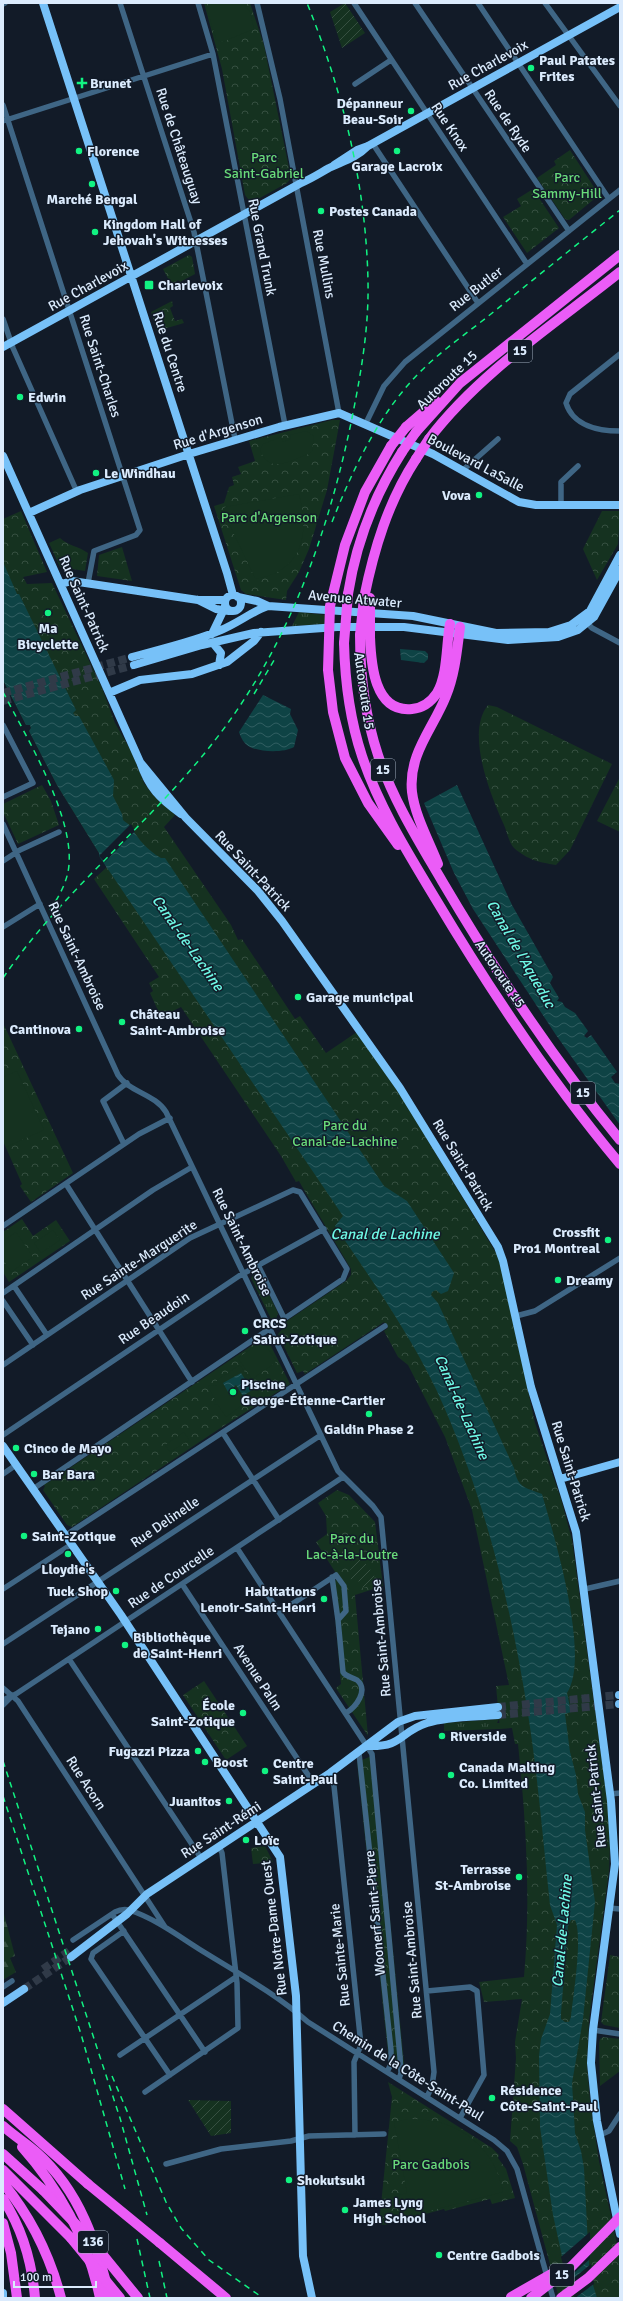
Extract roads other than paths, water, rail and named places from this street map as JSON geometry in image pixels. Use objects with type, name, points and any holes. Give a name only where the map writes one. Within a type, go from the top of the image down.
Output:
[{"type":"highway","name":"Autoroute 15","points":[[620,256],[460,383],[416,432],[380,489],[366,523],[354,563],[348,594],[344,643],[349,705],[363,760],[384,807],[421,874],[461,941],[517,1026],[620,1164]]},
{"type":"highway","name":"Autoroute 15","points":[[620,272],[489,377],[458,406],[429,439],[416,459],[391,504],[371,565],[367,598],[364,696],[378,756],[396,798],[448,892],[525,1011],[620,1140]]},
{"type":"highway","points":[[421,874],[380,822],[356,781],[342,750],[335,724],[330,691],[330,611],[345,545],[355,516],[370,482],[391,446],[406,427],[419,414],[460,383]]},
{"type":"highway","points":[[365,636],[373,670],[381,693],[393,705],[409,709],[425,705],[438,690],[449,628]]},
{"type":"highway","points":[[448,892],[416,808],[412,779],[418,752],[450,686],[460,630]]},
{"type":"highway","points":[[3,2109],[88,2184],[226,2298]]},
{"type":"highway","points":[[4,2127],[35,2162],[66,2209],[88,2253],[100,2298]]},
{"type":"highway","points":[[4,2127],[44,2160],[76,2201],[92,2236],[110,2298]]},
{"type":"highway","name":"136","points":[[3,2154],[43,2190],[89,2238],[138,2298]]},
{"type":"highway","name":"136","points":[[3,2170],[71,2238],[120,2298]]},
{"type":"highway","points":[[3,2183],[20,2206],[36,2234],[52,2271],[60,2298]]},
{"type":"highway","points":[[3,2199],[17,2223],[27,2248],[35,2298]]},
{"type":"highway","name":"15","points":[[531,2298],[563,2274],[590,2249],[620,2217]]},
{"type":"highway","points":[[3,2223],[11,2253],[17,2298]]},
{"type":"highway","name":"15","points":[[562,2298],[580,2284],[620,2247]]},
{"type":"highway","points":[[510,2298],[555,2272],[590,2249]]},
{"type":"main road","name":"Rue du Centre","points":[[43,3],[235,596]]},
{"type":"main road","name":"Rue Charlevoix","points":[[3,347],[332,167],[342,158],[371,145],[620,7]]},
{"type":"main road","points":[[339,413],[366,423]]},
{"type":"main road","name":"Rue d'Argenson","points":[[29,513],[77,492],[188,454],[285,425],[339,413]]},
{"type":"main road","name":"Boulevard LaSalle","points":[[366,423],[463,470],[519,502],[531,505],[620,505]]},
{"type":"main road","name":"Rue Saint-Patrick","points":[[3,456],[110,693],[147,780],[153,790],[161,799],[186,818],[272,907],[400,1088],[500,1251],[532,1387],[576,1532],[585,1589],[610,1794],[615,1858],[593,2030],[592,2077],[600,2135],[620,2234]]},
{"type":"main road","points":[[584,621],[619,560]]},
{"type":"main road","points":[[584,621],[600,609],[620,570]]},
{"type":"main road","points":[[60,584],[71,581],[198,600],[235,612],[240,608],[241,602],[235,596]]},
{"type":"main road","points":[[235,596],[257,601],[268,606]]},
{"type":"main road","points":[[219,664],[221,653],[212,638],[223,609],[235,596]]},
{"type":"main road","points":[[198,600],[223,609]]},
{"type":"main road","name":"Avenue Atwater","points":[[212,638],[253,612],[268,606],[413,616],[449,628],[508,640],[540,639],[566,635],[584,621]]},
{"type":"main road","name":"Avenue Atwater","points":[[133,661],[212,638],[261,632],[383,626],[449,628]]},
{"type":"main road","points":[[110,693],[140,680],[192,674],[219,664],[237,656],[256,640],[261,632]]},
{"type":"main road","name":"Rue Notre-Dame Ouest","points":[[3,1446],[98,1581],[276,1848],[281,1860],[297,2012],[303,2256],[312,2298]]},
{"type":"main road","points":[[560,1479],[620,1462]]},
{"type":"main road","name":"Rue Saint-Rémi","points":[[70,1954],[116,1922],[145,1896],[314,1784],[401,1721],[421,1715],[498,1711],[431,1722],[419,1726],[402,1738],[384,1747],[368,1746]]},
{"type":"main road","points":[[3,1997],[23,1986],[3,2003]]},
{"type":"main road","points":[[3,2293],[4,2298]]},
{"type":"street","name":"Rue de Châteauguay","points":[[120,3],[193,228],[235,439]]},
{"type":"street","name":"Rue Grand Trunk","points":[[198,3],[213,54],[285,425]]},
{"type":"street","name":"Rue Mullins","points":[[257,3],[268,43],[339,413]]},
{"type":"street","name":"Rue Knox","points":[[354,3],[527,264]]},
{"type":"street","name":"Rue de Ryde","points":[[415,3],[569,231]]},
{"type":"street","points":[[478,3],[610,198]]},
{"type":"street","points":[[545,3],[620,106]]},
{"type":"street","points":[[618,3],[620,7]]},
{"type":"street","points":[[5,120],[213,54]]},
{"type":"street","points":[[355,84],[391,60]]},
{"type":"street","name":"Rue Saint-Charles","points":[[3,106],[5,120],[140,531],[136,535],[94,551],[88,583]]},
{"type":"street","points":[[371,145],[478,303]]},
{"type":"street","name":"Rue Butler","points":[[366,423],[380,393],[398,368],[620,190]]},
{"type":"street","points":[[3,319],[11,343],[77,492]]},
{"type":"street","points":[[620,354],[570,394],[566,403],[575,418],[585,425],[602,430],[620,431]]},
{"type":"street","points":[[463,470],[498,439]]},
{"type":"street","points":[[561,505],[561,482],[578,466]]},
{"type":"street","points":[[584,621],[620,642]]},
{"type":"street","points":[[3,725],[33,783],[3,797]]},
{"type":"street","name":"Rue Saint-Ambroise","points":[[3,824],[118,1075],[127,1083],[160,1104],[170,1118],[296,1384],[343,1477],[376,1509],[382,1520],[434,2075],[432,2086],[427,2097]]},
{"type":"street","points":[[3,861],[59,832]]},
{"type":"street","points":[[3,927],[40,904]]},
{"type":"street","points":[[124,1144],[103,1101],[127,1083]]},
{"type":"street","points":[[3,1226],[147,1129],[170,1118]]},
{"type":"street","points":[[3,1293],[166,1182],[192,1167]]},
{"type":"street","points":[[66,1184],[192,1382]]},
{"type":"street","name":"Rue Sainte-Marguerite","points":[[3,1365],[190,1238],[292,1190],[297,1190],[324,1229]]},
{"type":"street","points":[[33,1489],[347,1275],[347,1268],[324,1229]]},
{"type":"street","name":"Rue Beaudoin","points":[[3,1435],[243,1273],[324,1229]]},
{"type":"street","points":[[516,1316],[541,1307],[620,1258]]},
{"type":"street","name":"Rue Saint-Ambroise","points":[[258,1265],[284,1318]]},
{"type":"street","points":[[14,1286],[47,1335]]},
{"type":"street","points":[[3,1300],[33,1345]]},
{"type":"street","points":[[66,1535],[224,1433],[384,1326]]},
{"type":"street","points":[[224,1433],[279,1520]]},
{"type":"street","name":"Rue Delinelle","points":[[3,1644],[321,1435]]},
{"type":"street","points":[[3,1474],[16,1464]]},
{"type":"street","name":"Rue de Courcelle","points":[[3,1700],[12,1696],[69,1659],[343,1477]]},
{"type":"street","points":[[3,1589],[72,1544]]},
{"type":"street","name":"Woonerf Saint-Pierre","points":[[237,1548],[372,1754],[400,2050],[401,2070],[399,2079]]},
{"type":"street","points":[[280,1612],[334,1576]]},
{"type":"street","points":[[334,1576],[344,1586],[346,1607],[345,1613],[338,1620]]},
{"type":"street","points":[[334,1576],[343,1672],[357,1681],[361,1693],[358,1701],[346,1713]]},
{"type":"street","points":[[585,1589],[620,1581]]},
{"type":"street","name":"Avenue Palm","points":[[182,1584],[314,1784]]},
{"type":"street","points":[[69,1659],[201,1858]]},
{"type":"street","name":"Rue Acorn","points":[[3,1688],[22,1706],[145,1896]]},
{"type":"street","name":"Rue de Courcelle","points":[[3,1705],[12,1696]]},
{"type":"street","name":"Woonerf Saint-Pierre","points":[[358,1753],[391,2050],[392,2064],[387,2072]]},
{"type":"street","name":"Rue Sainte-Marie","points":[[330,1772],[334,1786],[361,2039],[361,2045],[354,2062],[355,2135]]},
{"type":"street","points":[[610,1794],[620,1793]]},
{"type":"street","points":[[144,2092],[237,2029],[236,1974],[222,1853],[219,1846]]},
{"type":"street","name":"Chemin de la Côte-Saint-Paul","points":[[145,1896],[166,1928]]},
{"type":"street","points":[[609,1908],[620,1909]]},
{"type":"street","points":[[73,1940],[112,1914],[122,1910],[130,1911]]},
{"type":"street","name":"Chemin de la Côte-Saint-Paul","points":[[130,1911],[166,1928],[297,2012],[308,2022],[501,2145],[513,2160],[519,2175],[553,2298]]},
{"type":"street","points":[[112,1914],[205,2052]]},
{"type":"street","points":[[124,1931],[91,1956],[170,2075]]},
{"type":"street","points":[[120,2055],[236,1974]]},
{"type":"street","points":[[3,1987],[12,1981]]},
{"type":"street","points":[[427,1991],[470,1987],[477,1991],[484,2076],[460,2118]]},
{"type":"street","points":[[593,2030],[620,2034]]},
{"type":"street","points":[[600,2135],[609,2131],[620,2114]]},
{"type":"street","points":[[166,2164],[221,2149],[300,2139],[309,2136],[384,2134]]},
{"type":"water","name":"Canal de Lachine","points":[[3,562],[17,594],[19,594],[76,710],[73,713],[75,716],[79,716],[114,780],[113,796],[122,814],[123,820],[129,825],[147,848],[161,858],[165,858],[384,1186],[407,1201],[454,1273],[448,1291],[441,1294],[436,1290],[432,1292],[431,1295],[438,1303],[514,1468],[518,1480],[526,1488],[542,1494],[562,1566],[573,1625],[575,1652],[573,1676],[567,1693],[571,1712],[565,1714],[578,1794],[585,1812],[585,1830],[595,1902],[583,2019],[572,2083],[575,2133],[581,2151],[584,2168],[590,2275],[597,2298],[577,2298],[562,2256],[553,2215],[540,2127],[539,2056],[541,2039],[550,2014],[557,1925],[550,1905],[532,1738],[513,1631],[493,1548],[468,1467],[453,1428],[425,1368],[388,1306],[335,1226],[343,1216],[99,856],[99,853],[57,785],[29,731],[31,728],[30,725],[26,725],[3,680]],"holes":[[[571,1920],[575,1920],[578,1939],[577,1967],[571,2017],[569,2022],[565,2022],[561,2019],[561,2013],[568,1926]]]},
{"type":"water","points":[[400,649],[425,651],[428,654],[428,659],[424,663],[401,660]]},
{"type":"water","points":[[263,695],[291,709],[290,714],[298,730],[294,747],[290,749],[272,751],[254,749],[244,743],[239,732]]},
{"type":"water","name":"Canal de l'Aqueduc","points":[[457,785],[512,905],[553,977],[550,983],[559,998],[557,1001],[562,1002],[565,1007],[575,1013],[588,1031],[584,1036],[587,1038],[591,1035],[617,1072],[611,1077],[615,1083],[620,1084],[620,1125],[556,1035],[473,909],[454,873],[424,803]]},
{"type":"water","name":"Piscine George-Étienne-Cartier","points":[[241,1373],[252,1390],[243,1396],[236,1385],[228,1392],[223,1383]]},
{"type":"tunnel","points":[[3,693],[132,657]]},
{"type":"tunnel","points":[[3,701],[134,665]]},
{"type":"tunnel","points":[[498,1707],[619,1695]]},
{"type":"tunnel","points":[[498,1715],[619,1704]]},
{"type":"tunnel","points":[[43,1969],[69,1951]]},
{"type":"tunnel","points":[[24,1989],[71,1957]]},
{"type":"railway","points":[[3,978],[26,946],[51,916],[187,774],[239,708],[262,670],[283,630],[301,590],[331,505],[352,418],[361,367],[366,333],[368,281],[363,210],[350,139],[342,105],[331,70],[307,3]]},
{"type":"railway","points":[[332,522],[364,450],[384,416],[408,385],[445,350],[620,210]]},
{"type":"railway","points":[[254,694],[276,657]]},
{"type":"railway","points":[[3,692],[48,780],[58,804],[65,829],[69,851],[68,872],[61,892],[50,910]]},
{"type":"railway","points":[[3,1761],[120,2118],[147,2215]]},
{"type":"railway","points":[[3,1796],[81,2034],[125,2189]]},
{"type":"railway","points":[[112,2076],[166,2202],[181,2228],[209,2260],[263,2298]]},
{"type":"railway","points":[[137,2239],[150,2298]]},
{"type":"railway","points":[[159,2261],[167,2298]]},
{"type":"place","name":"Paul Patates Frites","points":[[531,68]]},
{"type":"place","name":"Brunet","points":[[82,83]]},
{"type":"place","name":"Dépanneur Beau-Soir","points":[[411,111]]},
{"type":"place","name":"Florence","points":[[79,151]]},
{"type":"place","name":"Garage Lacroix","points":[[397,151]]},
{"type":"place","name":"Marché Bengal","points":[[92,184]]},
{"type":"place","name":"Postes Canada","points":[[321,211]]},
{"type":"place","name":"Kingdom Hall of Jehovah's Witnesses","points":[[95,232]]},
{"type":"place","name":"Charlevoix","points":[[149,285]]},
{"type":"place","name":"Edwin","points":[[20,397]]},
{"type":"place","name":"Le Windhau","points":[[96,473]]},
{"type":"place","name":"Vova","points":[[479,495]]},
{"type":"place","name":"Ma Bicyclette","points":[[48,613]]},
{"type":"place","name":"Garage municipal","points":[[298,997]]},
{"type":"place","name":"Château Saint-Ambroise","points":[[122,1022]]},
{"type":"place","name":"Cantinova","points":[[79,1029]]},
{"type":"place","name":"Crossfit Pro1 Montreal","points":[[608,1240]]},
{"type":"place","name":"Dreamy","points":[[558,1280]]},
{"type":"place","name":"CRCS Saint-Zotique","points":[[245,1331]]},
{"type":"place","name":"Piscine George-Étienne-Cartier","points":[[233,1392]]},
{"type":"place","name":"Galdin Phase 2","points":[[369,1414]]},
{"type":"place","name":"Cinco de Mayo","points":[[16,1448]]},
{"type":"place","name":"Bar Bara","points":[[34,1474]]},
{"type":"place","name":"Saint-Zotique","points":[[24,1536]]},
{"type":"place","name":"Lloydie's","points":[[68,1554]]},
{"type":"place","name":"Tuck Shop","points":[[116,1591]]},
{"type":"place","name":"Habitations Lenoir-Saint-Henri","points":[[324,1599]]},
{"type":"place","name":"Tejano","points":[[98,1629]]},
{"type":"place","name":"Bibliothèque de Saint-Henri","points":[[125,1645]]},
{"type":"place","name":"École Saint-Zotique","points":[[243,1713]]},
{"type":"place","name":"Riverside","points":[[442,1736]]},
{"type":"place","name":"Fugazzi Pizza","points":[[198,1751]]},
{"type":"place","name":"Boost","points":[[205,1762]]},
{"type":"place","name":"Centre Saint-Paul","points":[[265,1771]]},
{"type":"place","name":"Canada Malting Co. Limited","points":[[451,1775]]},
{"type":"place","name":"Juanitos","points":[[229,1801]]},
{"type":"place","name":"Loïc","points":[[246,1840]]},
{"type":"place","name":"Terrasse St-Ambroise","points":[[519,1877]]},
{"type":"place","name":"Résidence Côte-Saint-Paul","points":[[492,2098]]},
{"type":"place","name":"Shokutsuki","points":[[289,2180]]},
{"type":"place","name":"James Lyng High School","points":[[345,2210]]},
{"type":"place","name":"Centre Gadbois","points":[[439,2255]]},
{"type":"park label","name":"Parc Saint-Gabriel","points":[[264,166]]},
{"type":"park label","name":"Parc Sammy-Hill","points":[[567,186]]},
{"type":"park label","name":"Parc d'Argenson","points":[[269,517]]},
{"type":"park label","name":"Parc du Canal-de-Lachine","points":[[345,1134]]},
{"type":"park label","name":"Parc du Lac-à-la-Loutre","points":[[352,1546]]},
{"type":"park label","name":"Parc Gadbois","points":[[431,2164]]},
{"type":"water label","name":"Canal-de-Lachine","points":[[188,943]]},
{"type":"water label","name":"Canal-de-Lachine","points":[[462,1407]]},
{"type":"water label","name":"Canal-de-Lachine","points":[[562,1931]]}]
